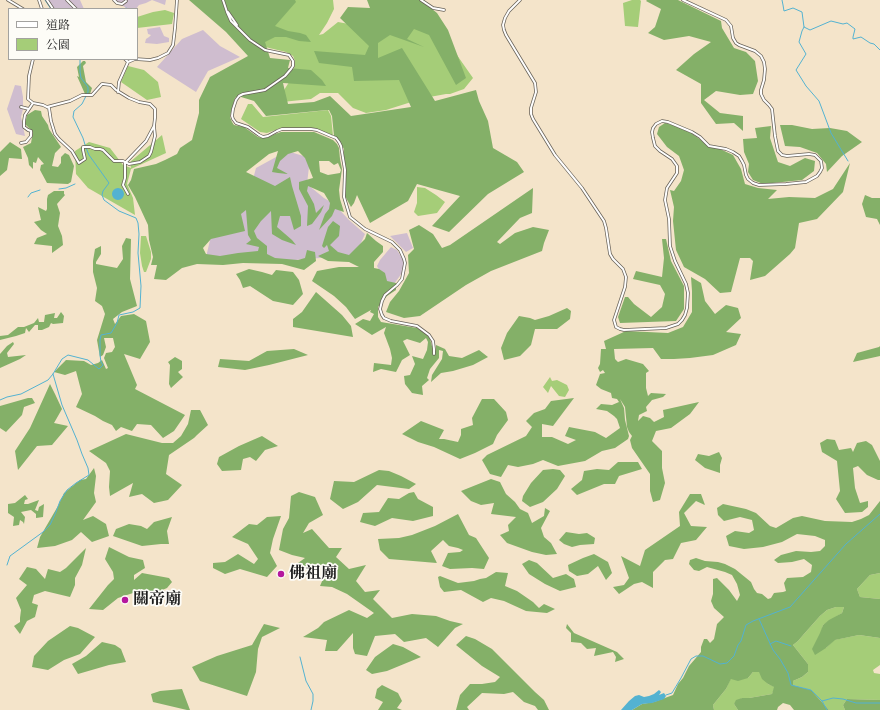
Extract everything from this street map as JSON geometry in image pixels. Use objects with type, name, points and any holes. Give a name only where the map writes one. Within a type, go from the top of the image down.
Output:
[{"type":"street","points":[[8,0],[21,8]]},
{"type":"street","points":[[67,0],[75,8]]},
{"type":"street","points":[[114,0],[122,4],[126,1]]},
{"type":"street","points":[[138,59],[150,60],[168,53],[173,44],[177,0]]},
{"type":"street","points":[[223,0],[225,8],[239,28],[250,40],[264,50],[289,55],[293,61],[291,70],[265,90],[239,96],[233,109],[233,120],[264,137],[267,137],[282,129],[315,129],[336,138],[341,146],[345,172],[344,197],[350,217],[364,229],[392,242],[400,250],[404,259],[405,263],[402,279],[397,286],[385,296],[380,309],[382,315],[390,321],[417,326],[429,335],[433,341],[434,354]]},
{"type":"street","points":[[421,0],[433,8],[444,10]]},
{"type":"street","points":[[520,0],[509,11],[505,18],[503,25],[504,32],[536,83],[536,92],[531,110],[534,121],[555,155],[582,188],[604,221],[610,254],[623,271],[626,278],[625,289],[614,319],[616,327],[624,330],[666,328],[678,324],[686,315],[688,293],[686,284],[675,261],[670,246],[669,219],[665,200],[666,190],[676,175],[677,168],[673,160],[655,146],[652,132],[656,124],[662,121],[668,122],[692,132],[700,137],[709,146],[726,149],[733,152],[739,156],[742,161],[748,179],[759,185],[806,182],[817,176],[822,168],[821,161],[815,155],[809,154],[787,156],[779,152],[775,136],[772,110],[761,94],[765,69],[761,56],[755,51],[736,43],[733,38],[731,26],[726,20],[683,0]]},
{"type":"street","points":[[34,60],[30,76],[28,99],[34,103],[47,107],[70,101],[82,95],[92,95],[102,84],[111,85],[118,92],[129,98],[150,104],[155,109],[155,136],[151,152],[149,156],[140,162],[129,164],[121,161],[114,161],[103,150],[95,149],[90,146],[83,147],[85,158],[79,163],[72,151],[54,134],[49,108],[47,107]]},
{"type":"street","points":[[118,92],[119,82],[128,62],[133,60]]},
{"type":"street","points":[[21,143],[26,142],[31,136],[31,131],[24,126],[24,121],[25,115],[34,103]]},
{"type":"street","points":[[21,107],[29,108]]},
{"type":"street","points":[[128,194],[123,185],[125,178],[125,163],[146,141],[154,126]]},
{"type":"shaded area","points":[[48,0],[80,0],[84,8],[53,8]]},
{"type":"shaded area","points":[[152,0],[139,5],[137,8],[126,8],[115,1]]},
{"type":"shaded area","points":[[152,0],[166,0],[165,5]]},
{"type":"shaded area","points":[[160,27],[164,36],[169,38],[169,42],[157,44],[145,43],[146,39],[151,35],[148,34],[147,29]]},
{"type":"shaded area","points":[[203,30],[220,46],[240,57],[208,71],[196,92],[157,67],[182,39]]},
{"type":"shaded area","points":[[15,85],[21,86],[23,109],[21,117],[25,136],[16,134],[7,109]]},
{"type":"shaded area","points":[[287,151],[310,158],[307,184],[334,204],[365,234],[356,254],[283,261],[206,257],[212,232],[252,183],[256,168]]},
{"type":"shaded area","points":[[407,233],[413,248],[406,252],[390,236]]},
{"type":"shaded area","points":[[391,247],[397,250],[405,263],[402,273],[394,284],[386,283],[377,266]]},
{"type":"green space","points":[[189,0],[295,0],[296,2],[275,26],[306,35],[311,42],[299,41],[286,37],[275,37],[265,42],[270,58],[290,60],[288,68],[311,70],[326,86],[283,83],[288,104],[314,102],[330,96],[351,116],[411,107],[399,80],[354,81],[352,67],[319,63],[314,51],[365,55],[369,46],[340,18],[348,7],[370,8],[367,0],[421,0],[437,13],[448,30],[466,78],[456,85],[429,35],[414,29],[407,39],[424,47],[390,35],[378,43],[378,58],[402,48],[435,101],[476,90],[488,121],[493,148],[517,162],[524,172],[488,194],[449,232],[432,226],[460,196],[417,184],[408,201],[370,223],[357,195],[351,207],[345,196],[346,170],[343,158],[344,149],[334,136],[332,116],[329,110],[266,116],[254,101],[238,96],[235,98],[231,112],[230,117],[232,122],[234,125],[244,127],[258,137],[269,137],[281,132],[314,132],[333,140],[337,144],[342,169],[339,190],[344,212],[335,209],[332,216],[319,230],[325,214],[329,209],[330,203],[324,193],[308,186],[307,191],[314,204],[316,213],[324,205],[321,212],[312,224],[307,226],[308,206],[299,189],[299,182],[313,178],[305,158],[298,151],[288,154],[280,161],[277,168],[288,174],[278,173],[272,172],[278,151],[269,154],[246,172],[275,186],[290,177],[301,216],[301,226],[294,230],[290,216],[280,216],[277,227],[296,245],[282,240],[272,234],[271,211],[254,231],[257,238],[267,246],[267,254],[275,258],[298,260],[305,258],[307,250],[315,252],[316,261],[304,270],[282,264],[197,264],[182,268],[166,280],[154,279],[157,265],[151,265],[153,257],[149,240],[148,225],[128,185],[134,169],[156,164],[177,154],[180,148],[192,140],[199,113],[199,100],[210,77],[248,56],[226,32]],"holes":[[[319,161],[329,161],[334,165],[338,163],[341,170],[340,173],[328,175],[320,172]],[[246,210],[248,235],[251,240],[246,244],[259,247],[258,251],[220,256],[206,254],[203,248],[211,239],[245,231],[241,214]]]},
{"type":"green space","points":[[272,0],[333,0],[334,9],[319,35],[323,34],[338,22],[349,24],[411,24],[438,28],[473,78],[464,89],[450,94],[424,98],[386,110],[366,113],[353,108],[338,93],[320,93],[311,99],[282,102],[279,98],[291,79],[295,61],[293,56],[286,52],[261,46]]},
{"type":"green space","points":[[632,0],[641,1],[638,27],[625,26],[623,3]]},
{"type":"green space","points":[[678,0],[721,21],[722,28],[734,48],[746,52],[755,61],[758,81],[753,94],[740,95],[716,91],[704,100],[720,113],[743,116],[743,131],[734,123],[716,124],[701,103],[701,84],[676,70],[694,54],[711,42],[689,36],[664,40],[648,33],[655,27],[661,9],[646,1]]},
{"type":"green space","points":[[165,10],[174,13],[172,24],[138,28],[138,17]]},
{"type":"green space","points":[[83,61],[86,63],[83,66],[86,82],[92,88],[90,94],[85,94],[77,76],[79,77],[77,67]]},
{"type":"green space","points":[[128,66],[144,70],[158,82],[161,97],[147,100],[121,82]]},
{"type":"green space","points":[[248,104],[252,104],[263,117],[328,110],[331,116],[333,136],[316,129],[309,128],[281,128],[267,133],[260,132],[241,119]]},
{"type":"green space","points":[[35,110],[41,111],[49,129],[61,147],[55,153],[52,166],[58,167],[61,163],[61,157],[65,153],[69,155],[74,166],[71,182],[68,184],[47,183],[40,170],[41,165],[44,164],[38,157],[36,163],[33,162],[33,169],[29,165],[28,158],[23,147],[31,143],[33,132],[25,124],[27,115]]},
{"type":"green space","points":[[665,123],[691,133],[707,145],[733,155],[741,169],[745,184],[758,188],[777,190],[768,199],[789,197],[815,198],[833,189],[850,163],[843,192],[817,219],[799,223],[795,248],[765,276],[750,280],[753,261],[750,258],[740,258],[731,292],[720,293],[705,279],[684,267],[676,250],[673,221],[674,207],[670,190],[674,191],[681,181],[684,170],[679,156],[667,147],[657,134],[659,127]]},
{"type":"green space","points":[[780,125],[792,125],[812,129],[830,128],[847,131],[862,142],[842,156],[827,172],[826,164],[817,153],[800,147],[785,146]]},
{"type":"green space","points":[[771,126],[770,138],[778,162],[790,166],[805,158],[815,161],[814,171],[802,180],[763,184],[753,180],[748,172],[749,164],[744,152],[743,139],[757,138],[755,128]]},
{"type":"green space","points":[[162,135],[166,153],[131,169],[127,184],[133,198],[135,215],[88,188],[76,174],[75,151],[89,142],[110,148],[123,165],[131,168],[130,162]]},
{"type":"green space","points":[[10,142],[21,149],[22,159],[9,158],[7,170],[0,176],[0,152]]},
{"type":"green space","points":[[417,187],[425,188],[445,202],[437,213],[418,216],[414,212],[417,203]]},
{"type":"green space","points":[[533,188],[532,213],[520,218],[497,242],[500,244],[515,233],[533,227],[549,230],[542,251],[491,271],[466,285],[420,316],[404,318],[386,312],[390,302],[399,291],[409,273],[408,255],[414,249],[409,230],[419,225],[433,234],[442,248],[450,245]]},
{"type":"green space","points":[[54,191],[64,191],[65,195],[57,204],[60,213],[58,226],[62,236],[63,245],[52,253],[52,246],[34,244],[37,238],[47,234],[34,222],[41,220],[38,207],[46,211],[48,195]]},
{"type":"green space","points":[[865,195],[872,198],[880,198],[880,225],[877,219],[866,217],[862,204]]},
{"type":"green space","points":[[333,221],[340,226],[339,236],[330,245],[338,252],[349,255],[365,239],[367,233],[383,246],[383,252],[374,262],[374,268],[385,273],[387,281],[396,283],[396,290],[387,296],[378,307],[378,317],[381,322],[417,328],[429,335],[434,354],[436,345],[445,349],[449,356],[462,358],[479,350],[488,357],[473,365],[441,373],[431,382],[432,375],[442,359],[443,351],[439,350],[439,358],[430,369],[427,378],[429,380],[422,386],[423,395],[412,393],[405,384],[404,376],[410,375],[415,364],[412,356],[423,359],[427,350],[428,342],[426,338],[420,343],[407,339],[403,341],[410,355],[402,360],[396,372],[381,369],[373,372],[374,363],[391,365],[392,358],[384,333],[386,327],[372,335],[355,324],[363,319],[370,321],[374,314],[370,312],[371,310],[355,319],[346,307],[334,296],[312,281],[317,271],[339,267],[359,267],[349,262],[328,261],[318,256],[329,251],[327,245],[324,248],[322,246],[328,227]]},
{"type":"green space","points":[[141,236],[146,236],[151,252],[151,259],[146,272],[144,272],[142,266],[140,253]]},
{"type":"green space","points":[[126,238],[131,239],[130,279],[137,306],[122,312],[113,319],[115,324],[121,316],[134,314],[146,321],[150,342],[140,359],[124,354],[137,385],[135,389],[185,415],[174,431],[163,438],[151,425],[137,424],[132,431],[121,427],[116,431],[112,425],[76,407],[82,394],[76,371],[65,375],[54,372],[66,360],[84,361],[91,365],[102,360],[106,369],[108,368],[104,358],[106,353],[112,352],[115,347],[113,338],[104,338],[106,347],[103,355],[100,357],[97,340],[105,314],[102,306],[95,301],[97,288],[93,272],[93,261],[95,249],[101,246],[101,254],[96,264],[117,268],[123,259],[122,246]]},
{"type":"green space","points":[[662,239],[666,239],[671,261],[684,286],[684,309],[676,321],[620,323],[618,317],[625,297],[628,297],[634,304],[651,317],[662,307],[665,294],[660,285],[633,279],[636,271],[662,277],[664,258]]},
{"type":"green space","points":[[249,269],[272,275],[276,270],[293,272],[299,280],[303,294],[293,305],[273,301],[250,286],[243,288],[236,274]]},
{"type":"green space","points":[[691,277],[701,283],[705,301],[715,314],[726,305],[738,308],[741,318],[726,332],[741,334],[736,345],[713,355],[674,359],[661,359],[653,348],[614,349],[615,359],[618,362],[626,359],[643,364],[649,371],[646,373],[646,388],[648,396],[651,393],[666,394],[663,397],[652,400],[646,407],[647,411],[639,415],[638,421],[643,416],[650,418],[654,422],[664,417],[663,410],[699,402],[690,414],[671,428],[656,431],[652,441],[662,451],[662,468],[665,483],[660,500],[653,502],[650,491],[650,474],[632,448],[630,440],[632,436],[627,427],[625,407],[620,399],[624,408],[625,420],[629,436],[628,439],[615,448],[602,451],[585,461],[558,466],[543,460],[518,467],[508,465],[501,477],[490,474],[482,460],[487,455],[526,436],[532,427],[526,421],[534,413],[545,409],[551,401],[574,398],[553,426],[542,424],[542,437],[552,437],[568,444],[576,440],[565,436],[569,427],[595,432],[606,438],[620,428],[617,419],[614,416],[607,411],[596,409],[601,404],[612,405],[619,402],[617,399],[612,398],[611,393],[596,385],[600,374],[605,373],[603,370],[600,372],[598,368],[600,364],[601,349],[606,349],[604,341],[626,331],[668,333],[683,327],[692,312]]},
{"type":"green space","points":[[316,292],[342,315],[351,326],[353,337],[293,327],[293,319],[302,312]]},
{"type":"green space","points":[[567,308],[571,311],[570,319],[557,329],[535,329],[531,345],[520,356],[504,360],[501,348],[507,333],[519,316],[535,320]]},
{"type":"green space","points":[[61,312],[64,316],[63,323],[51,323],[49,327],[42,330],[38,330],[38,325],[35,325],[29,332],[26,328],[25,333],[0,340],[0,336],[8,335],[18,327],[24,327],[34,323],[38,318],[39,322],[44,322],[45,315],[55,313],[54,318],[57,318]]},
{"type":"green space","points":[[13,342],[14,344],[7,353],[8,357],[26,355],[0,368],[0,354]]},
{"type":"green space","points":[[880,346],[880,356],[853,362],[857,353]]},
{"type":"green space","points":[[294,349],[308,355],[245,370],[218,367],[220,359],[249,361],[267,351]]},
{"type":"green space","points":[[175,357],[182,361],[182,369],[178,372],[183,377],[171,388],[169,384],[170,365],[168,362]]},
{"type":"green space","points":[[550,377],[552,381],[557,380],[567,385],[569,390],[565,397],[559,396],[551,386],[548,393],[543,387]]},
{"type":"green space","points":[[50,384],[62,409],[54,423],[68,426],[52,445],[37,446],[18,470],[15,451],[30,428]]},
{"type":"green space","points":[[32,398],[35,403],[24,407],[22,415],[6,432],[0,428],[0,406]]},
{"type":"green space","points":[[482,399],[494,399],[506,412],[508,420],[497,435],[493,444],[475,453],[460,459],[402,434],[421,421],[444,430],[439,439],[458,442],[461,435],[461,429],[473,425],[472,418]]},
{"type":"green space","points":[[191,410],[200,410],[208,425],[194,438],[169,455],[166,474],[182,485],[168,500],[154,503],[142,494],[129,497],[133,483],[110,496],[110,471],[106,463],[89,451],[126,434],[162,443],[173,443],[181,436],[188,424]]},
{"type":"green space","points":[[262,436],[278,446],[265,450],[256,461],[250,457],[243,459],[241,470],[222,471],[217,464],[219,457]]},
{"type":"green space","points":[[827,439],[835,440],[839,450],[851,448],[853,452],[857,443],[866,441],[872,445],[880,461],[880,480],[867,475],[858,466],[853,468],[855,488],[860,503],[868,501],[868,507],[862,512],[845,513],[836,499],[840,491],[837,461],[822,452],[820,443]]},
{"type":"green space","points":[[719,452],[722,458],[720,473],[705,468],[695,460],[698,454],[709,456]]},
{"type":"green space","points":[[618,462],[638,462],[642,469],[619,476],[615,484],[604,484],[577,495],[571,489],[582,480],[584,471],[597,469],[609,470]]},
{"type":"green space","points":[[94,468],[96,476],[94,493],[96,502],[83,520],[93,516],[106,524],[109,536],[92,542],[81,532],[72,540],[55,546],[37,548],[40,537],[64,493],[80,480],[86,479]]},
{"type":"green space","points":[[379,470],[389,471],[416,484],[409,489],[377,485],[358,502],[343,509],[330,499],[334,481],[354,482]]},
{"type":"green space","points":[[543,470],[560,470],[565,476],[557,489],[543,502],[530,507],[522,501],[523,496],[531,483]]},
{"type":"green space","points":[[491,479],[500,482],[506,494],[520,509],[528,513],[532,523],[544,516],[545,508],[550,511],[541,528],[544,537],[551,543],[557,554],[546,555],[532,552],[507,543],[500,535],[509,531],[508,525],[516,517],[491,514],[494,503],[481,505],[471,501],[461,491]]},
{"type":"green space","points":[[299,492],[315,497],[323,515],[309,523],[303,533],[312,529],[329,548],[342,548],[336,557],[349,569],[366,565],[356,581],[365,592],[380,590],[373,599],[392,618],[412,614],[436,616],[463,624],[455,628],[438,647],[426,638],[404,642],[395,634],[375,636],[367,656],[355,654],[353,648],[353,633],[337,651],[325,651],[327,640],[303,637],[318,628],[324,622],[349,610],[367,618],[374,613],[347,594],[332,587],[320,586],[323,579],[323,565],[291,568],[305,558],[279,550],[283,529],[289,518],[291,496]]},
{"type":"green space","points":[[414,492],[418,499],[433,507],[433,516],[413,521],[392,518],[375,526],[360,522],[363,513],[379,512],[388,498],[399,499],[409,493]]},
{"type":"green space","points":[[690,494],[701,494],[705,505],[696,501],[684,513],[691,526],[707,527],[696,540],[681,543],[673,559],[665,560],[653,572],[653,588],[642,582],[634,584],[619,594],[613,587],[624,585],[629,578],[621,556],[640,566],[645,550],[680,526],[679,512]]},
{"type":"green space","points":[[25,495],[28,499],[25,500],[24,504],[39,500],[35,510],[38,511],[39,507],[44,504],[43,517],[36,518],[36,514],[31,510],[21,512],[25,517],[24,524],[20,520],[19,525],[13,526],[14,517],[8,513],[8,504],[15,503]]},
{"type":"green space","points":[[880,501],[880,573],[870,575],[857,589],[860,597],[880,599],[880,638],[859,635],[835,640],[815,655],[812,649],[823,625],[842,613],[844,607],[836,607],[827,610],[820,616],[793,645],[808,664],[808,672],[802,677],[793,681],[793,685],[811,690],[829,710],[794,710],[790,705],[783,703],[777,710],[738,710],[734,704],[736,700],[772,694],[774,687],[762,679],[759,672],[753,672],[748,678],[738,681],[731,679],[726,689],[713,705],[714,710],[632,710],[642,704],[654,702],[673,695],[689,666],[701,652],[704,639],[707,639],[710,643],[714,639],[717,624],[724,617],[714,608],[711,601],[713,594],[713,579],[717,578],[737,601],[740,595],[737,584],[732,575],[707,567],[699,571],[694,570],[689,564],[690,560],[696,558],[705,561],[718,562],[735,569],[751,582],[757,593],[762,594],[768,599],[771,598],[774,593],[786,591],[784,583],[787,578],[803,577],[811,572],[812,565],[804,559],[778,563],[774,560],[781,555],[796,551],[820,551],[825,546],[825,540],[815,536],[797,534],[782,542],[763,547],[744,549],[729,546],[726,536],[735,531],[749,533],[754,530],[752,520],[740,517],[724,521],[718,515],[717,508],[723,504],[746,509],[756,513],[770,526],[776,528],[793,518],[802,516],[825,521],[852,522],[869,515]]},
{"type":"green space","points":[[458,514],[469,535],[476,538],[489,558],[484,569],[450,569],[442,566],[448,553],[460,552],[463,550],[449,546],[443,540],[431,551],[437,563],[389,559],[380,550],[378,539],[399,538],[412,535],[435,526]]},
{"type":"green space","points":[[281,516],[270,553],[277,566],[267,577],[240,569],[225,574],[213,568],[213,563],[225,562],[238,554],[254,564],[258,559],[248,544],[232,537],[249,524],[257,525],[267,517]]},
{"type":"green space","points":[[172,517],[167,531],[169,544],[142,546],[113,536],[116,529],[129,524],[141,526],[147,529],[154,522]]},
{"type":"green space","points":[[566,532],[579,534],[587,533],[595,538],[594,544],[572,547],[564,544],[559,540]]},
{"type":"green space","points":[[109,547],[129,557],[143,560],[145,568],[134,575],[134,580],[142,573],[169,578],[172,582],[167,588],[153,594],[139,591],[118,598],[103,610],[89,609],[114,579],[113,572],[105,559]]},
{"type":"green space","points":[[86,548],[82,565],[75,578],[75,585],[70,597],[45,591],[34,595],[32,603],[38,605],[35,617],[27,621],[20,634],[14,626],[20,622],[21,610],[16,598],[27,585],[19,579],[27,567],[36,569],[45,579],[48,569],[60,572]]},
{"type":"green space","points":[[594,554],[608,562],[612,573],[606,580],[598,566],[588,574],[577,576],[569,571],[568,565]]},
{"type":"green space","points":[[529,560],[537,563],[553,578],[566,574],[574,579],[576,587],[560,591],[545,584],[529,574],[522,564]]},
{"type":"green space","points":[[496,572],[508,573],[505,586],[517,591],[539,608],[544,604],[555,609],[547,613],[526,611],[504,601],[491,598],[483,602],[461,590],[444,592],[440,587],[438,577],[440,576],[458,583],[486,578]]},
{"type":"green space","points":[[880,573],[880,599],[860,597],[857,589],[870,575]]},
{"type":"green space","points":[[836,607],[844,607],[842,613],[823,625],[821,633],[826,648],[834,640],[859,635],[880,638],[880,665],[873,670],[874,673],[880,674],[880,700],[847,699],[843,705],[845,710],[829,710],[811,690],[793,685],[793,681],[802,677],[808,672],[808,664],[793,645],[820,616],[827,610]]},
{"type":"green space","points":[[264,624],[280,628],[262,637],[258,649],[256,672],[247,696],[200,681],[192,667],[217,656],[252,645]]},
{"type":"green space","points":[[567,624],[574,633],[617,652],[624,659],[615,662],[616,657],[613,652],[594,656],[596,648],[587,649],[581,643],[571,642],[571,633],[566,628]]},
{"type":"green space","points":[[70,626],[78,628],[95,637],[80,654],[64,660],[48,670],[32,667],[34,656],[48,641]]},
{"type":"green space","points":[[466,636],[475,639],[492,649],[544,700],[549,710],[538,710],[535,706],[524,702],[513,692],[504,694],[482,693],[467,707],[469,710],[456,710],[460,695],[470,684],[495,682],[500,677],[482,666],[456,645]]},
{"type":"green space","points":[[102,642],[115,645],[121,649],[126,662],[109,665],[78,674],[72,664],[86,656]]},
{"type":"green space","points":[[393,644],[403,647],[421,657],[387,671],[372,674],[366,670],[375,657]]},
{"type":"green space","points":[[759,671],[768,684],[775,687],[772,694],[742,698],[734,704],[738,710],[714,710],[713,705],[726,689],[731,678],[748,678],[753,672]]},
{"type":"green space","points":[[382,685],[398,693],[402,701],[397,708],[402,710],[378,710],[383,702],[375,698],[377,689]]},
{"type":"green space","points":[[182,689],[190,710],[153,702],[151,694],[160,691]]},
{"type":"green space","points":[[847,699],[880,700],[880,710],[845,710],[843,705]]},
{"type":"water","points":[[116,188],[120,188],[124,194],[120,200],[116,200],[112,196],[112,192]]},
{"type":"water","points":[[659,690],[661,692],[659,695],[664,693],[666,696],[664,699],[652,703],[642,704],[632,710],[621,710],[635,696],[649,696]]},
{"type":"waterway","points":[[45,0],[50,8]]},
{"type":"waterway","points":[[782,0],[784,11],[793,8],[802,12],[804,27],[810,30],[831,21],[843,24],[847,23],[855,29],[853,39],[861,37],[874,44],[880,50]]},
{"type":"waterway","points":[[804,27],[799,42],[806,54],[796,70],[806,86],[819,101],[831,133],[848,161]]},
{"type":"waterway","points":[[0,400],[21,394],[48,380],[62,359],[68,355],[88,360],[99,369],[103,365],[100,355],[101,335],[111,333],[117,323],[119,315],[133,312],[140,308],[141,286],[138,253],[138,223],[136,218],[119,211],[104,200],[102,195],[103,191],[109,183],[89,155],[73,117],[74,111],[82,104],[88,92],[88,87],[81,78],[80,60]]},
{"type":"waterway","points":[[59,189],[75,184]]},
{"type":"waterway","points":[[28,197],[31,193],[40,190]]},
{"type":"waterway","points":[[7,565],[10,556],[43,532],[50,525],[60,501],[67,490],[89,475],[88,468],[62,405],[53,374]]},
{"type":"waterway","points":[[666,695],[672,693],[691,659],[696,656],[703,656],[720,664],[727,663],[734,656],[746,625],[790,607],[846,544],[880,514]]},
{"type":"waterway","points":[[759,619],[773,650],[788,673],[791,685],[811,690],[822,701],[827,710]]},
{"type":"waterway","points":[[770,644],[776,641],[791,646]]},
{"type":"waterway","points":[[300,657],[306,681],[313,694],[311,710]]},
{"type":"waterway","points":[[822,701],[833,698],[856,703],[880,703]]},
{"type":"place","name":"佛祖廟","points":[[281,574]]},
{"type":"place","name":"關帝廟","points":[[125,600]]}]
